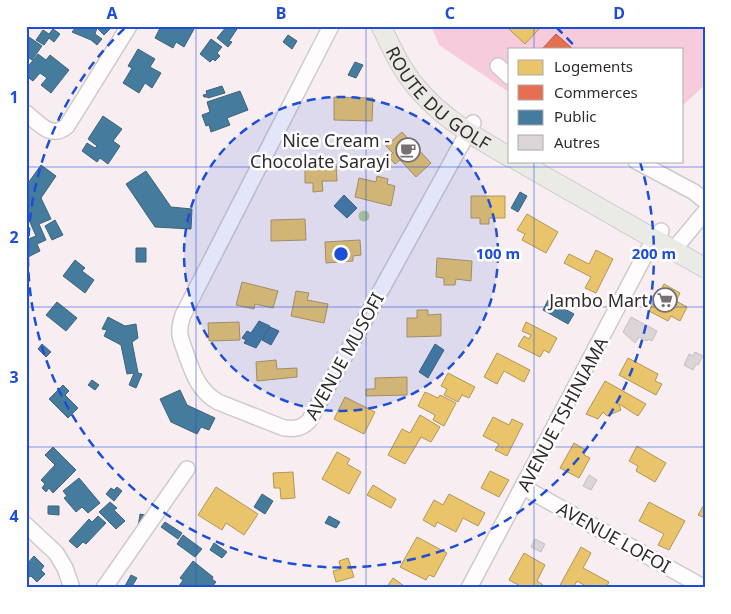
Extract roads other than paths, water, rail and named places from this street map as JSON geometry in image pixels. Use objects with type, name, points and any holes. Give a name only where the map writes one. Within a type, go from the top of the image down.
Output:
[{"type":"main road","name":"ROUTE DU GOLF","points":[[382,26],[403,69],[420,91],[439,110],[470,127],[508,156]]},
{"type":"main road","points":[[394,26],[420,73],[438,94],[460,113],[470,127],[508,143]]},
{"type":"main road","points":[[520,162],[677,246],[705,256]]},
{"type":"main road","points":[[541,162],[658,236]]},
{"type":"main road","points":[[677,246],[705,268]]},
{"type":"street","points":[[26,113],[48,130],[56,131],[67,126],[129,26]]},
{"type":"street","name":"AVENUE MUSOFI","points":[[331,26],[183,315],[180,334],[186,352],[194,375],[211,398],[284,428],[301,428],[309,421],[470,127]]},
{"type":"street","points":[[498,66],[508,75]]},
{"type":"street","points":[[638,162],[694,192],[705,202]]},
{"type":"street","points":[[677,246],[705,212]]},
{"type":"street","name":"AVENUE TSHINIAMA","points":[[469,588],[645,255],[658,236]]},
{"type":"street","points":[[104,588],[187,469]]},
{"type":"street","name":"AVENUE LOFOI","points":[[523,486],[705,588]]},
{"type":"street","points":[[26,524],[56,553],[65,568],[72,588]]},
{"type":"place","name":"Nice Cream - Chocolate Sarayi","points":[[408,150]]},
{"type":"place","name":"Jambo Mart","points":[[665,300]]}]
